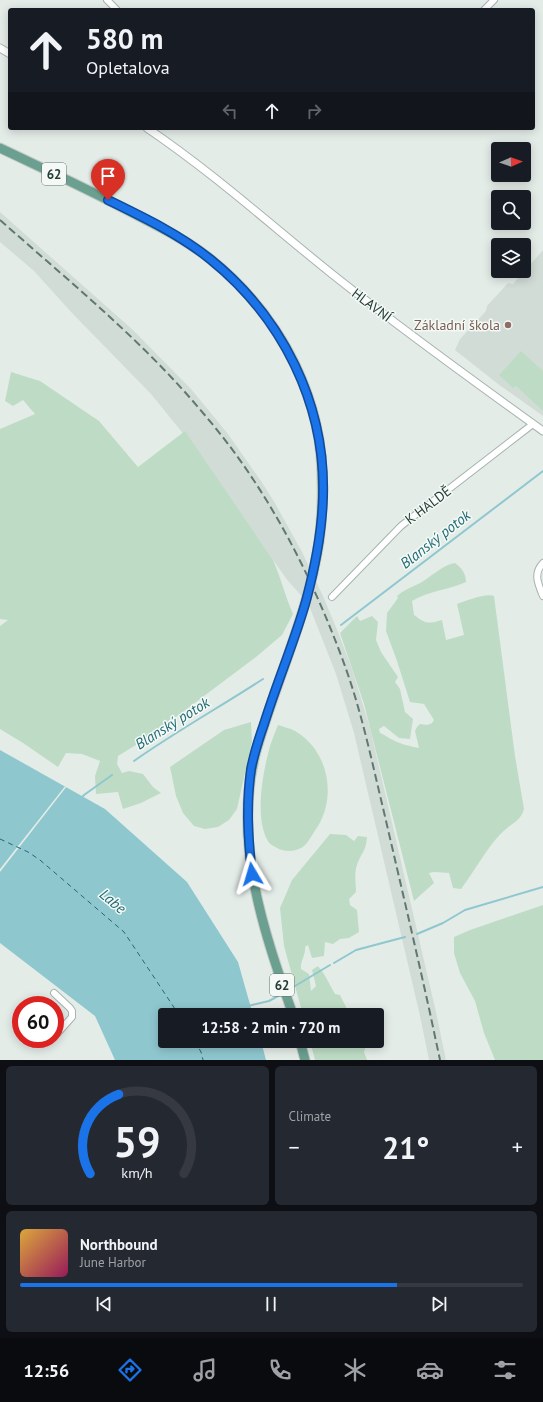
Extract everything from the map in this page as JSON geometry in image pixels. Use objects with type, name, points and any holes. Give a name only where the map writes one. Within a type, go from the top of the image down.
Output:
[{"type":"main road","name":"62","points":[[0,148],[108,200],[170,232],[209,258],[248,294],[268,319],[293,360],[310,403],[316,422],[321,456],[323,496],[322,517],[314,565],[305,602],[268,710],[255,755],[248,794],[248,837],[256,897],[272,955],[291,1008]]},
{"type":"main road","points":[[302,1048],[305,1060]]},
{"type":"street","points":[[107,0],[115,8]]},
{"type":"street","points":[[486,8],[494,0]]},
{"type":"street","name":"HLAVNÍ","points":[[150,130],[208,171],[342,282],[543,431]]},
{"type":"street","name":"K HALDĚ","points":[[332,597],[401,526],[534,424]]},
{"type":"street","points":[[543,562],[537,571],[537,582],[543,596]]},
{"type":"street","points":[[54,993],[57,996]]},
{"type":"street","points":[[64,1002],[72,1011],[72,1017],[64,1026]]},
{"type":"shaded area","points":[[0,212],[133,330],[191,389],[228,434],[261,481],[302,552],[338,632],[352,669],[370,728],[446,1060],[429,1060],[354,733],[336,674],[308,603],[288,581],[181,431],[151,394],[72,313],[34,271],[0,242]]},
{"type":"shaded area","name":"Základní škola","points":[[543,250],[543,416],[498,384],[455,350],[460,339],[486,311],[487,306],[508,283],[513,284],[518,278],[531,278],[531,264]]},
{"type":"green space","points":[[521,351],[543,371],[543,411],[516,386],[513,388],[499,375]]},
{"type":"green space","points":[[11,372],[40,381],[99,421],[138,467],[185,431],[273,560],[293,614],[282,635],[256,657],[152,735],[118,756],[117,764],[122,773],[129,771],[143,774],[153,787],[161,793],[141,803],[123,809],[118,792],[96,794],[95,776],[100,761],[82,754],[66,753],[58,767],[0,729],[0,626],[8,620],[0,619],[0,429],[35,414],[23,400],[13,406],[5,401]]},
{"type":"green space","points":[[455,563],[463,571],[466,582],[425,595],[412,601],[414,615],[427,622],[442,620],[446,640],[464,635],[457,604],[481,596],[494,596],[515,756],[524,809],[519,818],[500,835],[488,849],[461,889],[453,888],[449,873],[429,873],[434,883],[414,901],[364,704],[340,633],[357,616],[360,621],[372,616],[378,622],[376,640],[381,652],[398,677],[395,682],[400,689],[405,712],[413,719],[410,739],[399,738],[384,726],[379,729],[380,733],[408,746],[419,748],[415,731],[417,727],[420,724],[430,724],[434,720],[424,704],[410,702],[386,631],[387,613],[398,598],[397,596],[422,582],[442,568]]},
{"type":"green space","points":[[251,722],[252,741],[237,809],[229,820],[218,827],[205,829],[194,826],[183,813],[176,796],[170,767],[224,730]]},
{"type":"green space","points":[[278,725],[293,730],[307,740],[316,751],[323,764],[327,777],[328,792],[322,820],[305,845],[292,851],[280,849],[269,843],[264,832],[262,822],[262,786],[270,747]]},
{"type":"green space","points":[[330,834],[346,835],[354,841],[358,836],[367,837],[356,868],[356,892],[349,899],[350,905],[357,910],[359,932],[349,938],[340,939],[333,944],[325,942],[324,956],[312,958],[308,945],[305,947],[305,953],[301,963],[301,969],[309,974],[311,991],[316,986],[312,970],[318,966],[335,994],[340,995],[346,1008],[301,1008],[284,946],[280,908],[292,880]]},
{"type":"green space","points":[[543,905],[543,1060],[495,1060],[484,1033],[475,1001],[460,973],[454,953],[454,937]]},
{"type":"green space","points":[[312,1048],[365,1048],[364,1052],[367,1060],[315,1060]]},
{"type":"water","name":"Labe","points":[[0,750],[105,809],[187,882],[238,962],[251,1008],[158,1008],[158,1048],[263,1048],[266,1060],[115,1060],[95,1016],[0,943]]},
{"type":"pier","points":[[66,785],[67,786],[0,872],[0,869]]},
{"type":"waterway","name":"Blanský potok","points":[[341,625],[543,471]]},
{"type":"waterway","name":"Blanský potok","points":[[134,761],[263,679]]},
{"type":"waterway","name":"Blanský potok","points":[[81,798],[112,775]]},
{"type":"waterway","points":[[417,934],[443,923],[465,910],[543,887]]},
{"type":"waterway","points":[[334,963],[356,950],[405,937]]},
{"type":"waterway","points":[[295,986],[330,965]]},
{"type":"waterway","points":[[248,1006],[269,1001],[280,995]]},
{"type":"ferry route","points":[[0,839],[28,852],[40,860],[124,932],[174,1008]]},
{"type":"ferry route","points":[[199,1048],[203,1060]]},
{"type":"railway","points":[[0,220],[131,337],[180,387],[226,441],[248,471],[286,534],[319,601],[346,669],[357,703],[419,962],[440,1060]]},
{"type":"place","name":"Základní škola","points":[[508,325]]},
{"type":"route","points":[[108,200],[163,228],[196,249],[228,274],[248,294],[268,319],[293,360],[306,389],[316,422],[323,478],[322,517],[319,542],[305,602],[268,710],[252,767],[248,794],[247,823],[252,874]]}]
